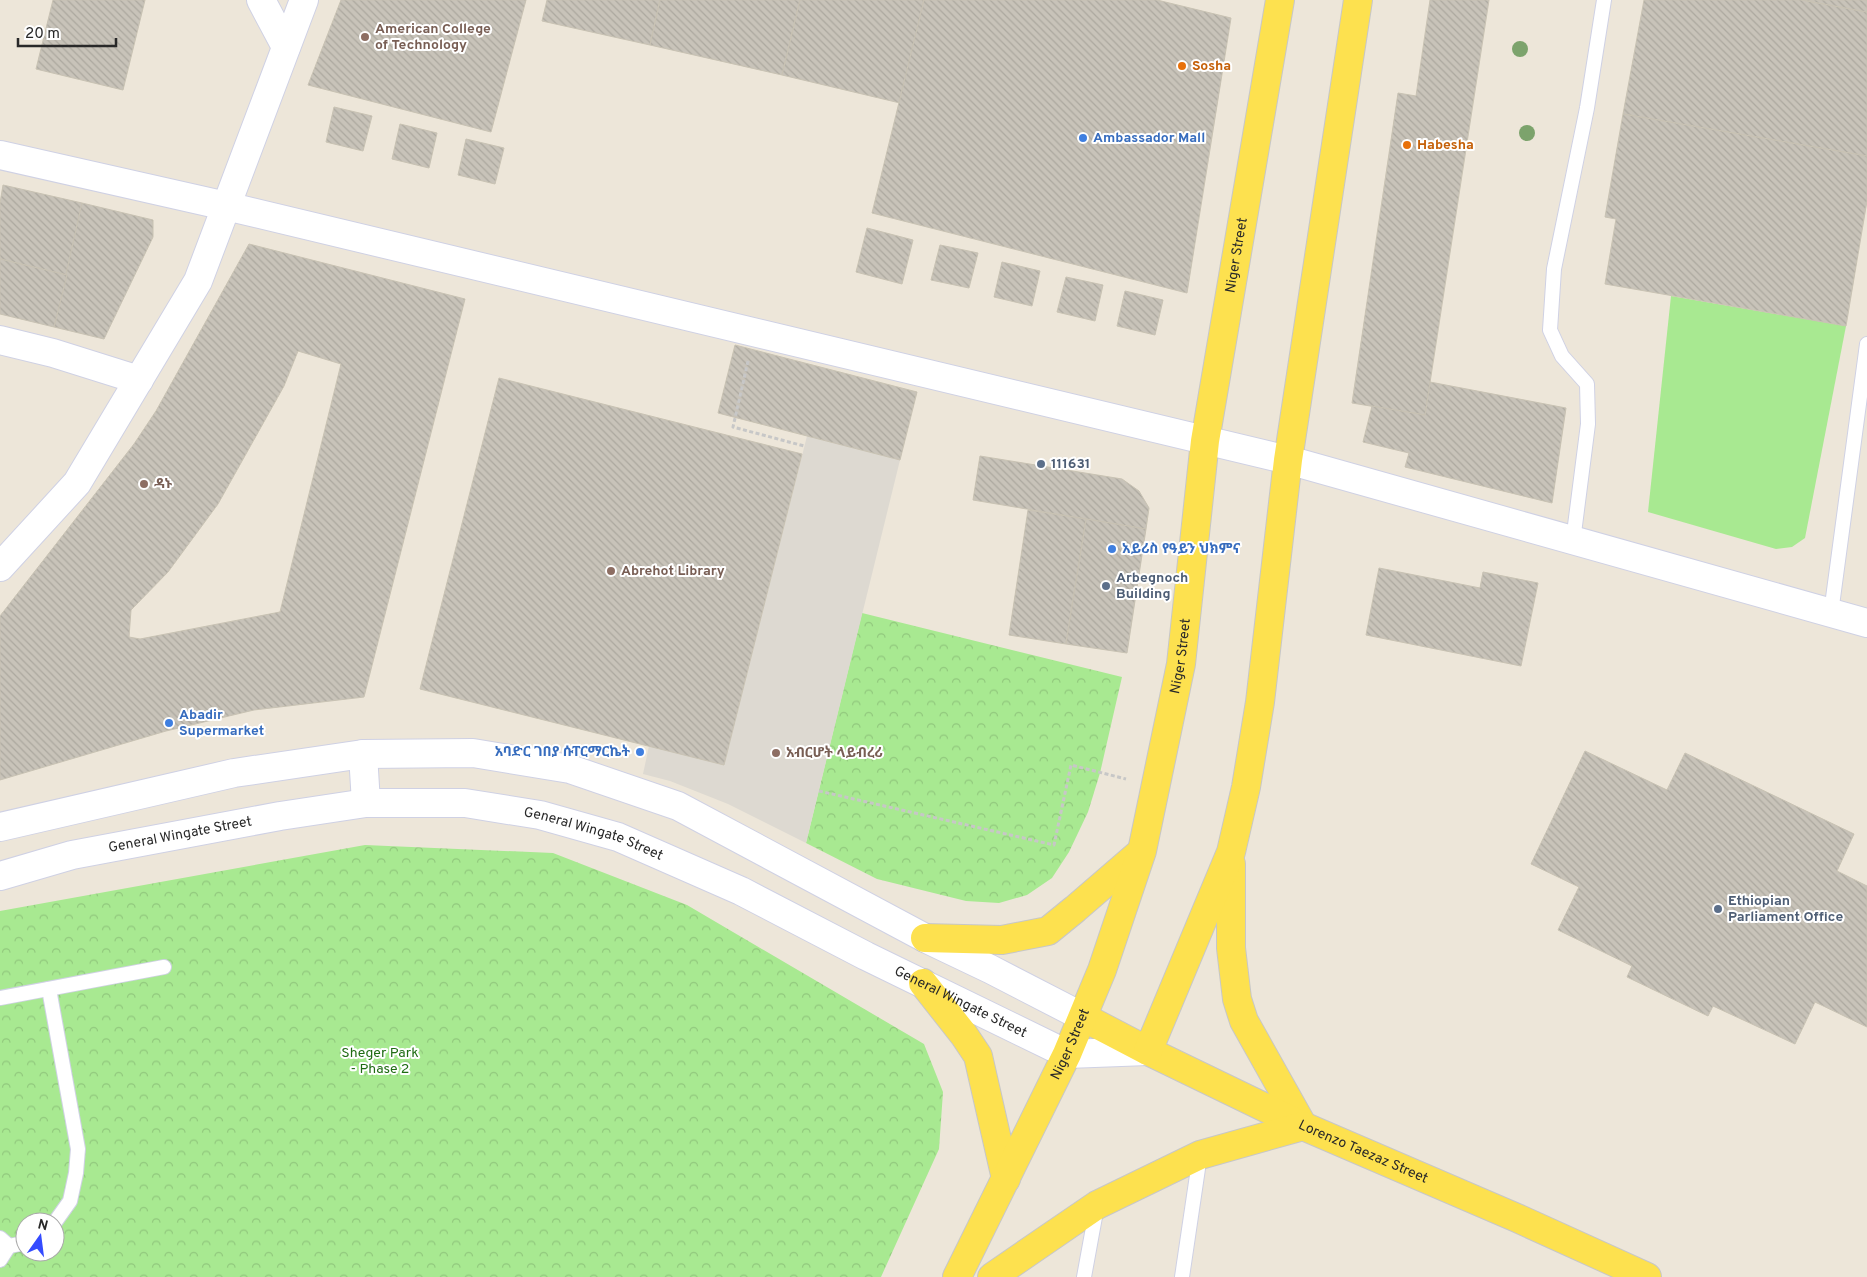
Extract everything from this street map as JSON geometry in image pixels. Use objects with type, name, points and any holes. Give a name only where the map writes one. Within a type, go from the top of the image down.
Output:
[{"type":"main road","name":"Niger Street","points":[[957,1277],[1067,1054],[1102,970],[1142,851],[1181,664],[1205,441],[1278,0]]},
{"type":"main road","points":[[1148,1052],[1231,852],[1246,787],[1260,702],[1288,460],[1358,0]]},
{"type":"main road","points":[[925,938],[1002,940],[1048,931],[1142,851]]},
{"type":"main road","points":[[992,1277],[1097,1205],[1200,1155],[1304,1126],[1244,1021],[1237,999],[1231,948],[1231,852]]},
{"type":"main road","points":[[922,983],[964,1035],[978,1056],[1006,1179]]},
{"type":"main road","name":"Lorenzo Taezaz Street","points":[[1083,1017],[1148,1052],[1304,1126],[1648,1277]]},
{"type":"street","points":[[261,0],[286,47]]},
{"type":"street","points":[[0,567],[77,483],[198,281],[304,0]]},
{"type":"street","points":[[0,155],[226,206],[754,334],[1288,460],[1867,622]]},
{"type":"street","points":[[0,340],[139,380]]},
{"type":"street","points":[[0,827],[234,773],[363,754],[473,753],[570,769],[678,806],[925,938],[990,968],[1083,1017]]},
{"type":"street","points":[[363,754],[366,803]]},
{"type":"street","name":"General Wingate Street","points":[[0,876],[72,854],[280,816],[366,803],[465,803],[540,815],[618,837],[741,891],[1067,1054],[1148,1052]]},
{"type":"lane","points":[[1574,541],[1588,424],[1587,384],[1562,356],[1550,330],[1554,269],[1587,108],[1604,0]]},
{"type":"lane","points":[[1831,613],[1867,344]]},
{"type":"lane","points":[[0,998],[164,967]]},
{"type":"lane","points":[[49,988],[78,1150],[76,1173],[70,1201],[62,1212]]},
{"type":"lane","points":[[1182,1277],[1200,1155]]},
{"type":"lane","points":[[1084,1277],[1097,1205]]},
{"type":"lane","points":[[0,1260],[5,1242]]},
{"type":"path","points":[[754,334],[733,427],[804,446]]},
{"type":"path","points":[[819,791],[1054,845],[1071,765],[1156,786]]},
{"type":"green space","points":[[1671,296],[1846,326],[1805,538],[1792,547],[1776,549],[1648,512]]},
{"type":"green space","points":[[862,613],[1122,677],[1100,773],[1088,812],[1069,852],[1052,878],[1027,895],[999,903],[966,901],[877,879],[806,843]]},
{"type":"green space","name":"Sheger Park - Phase 2","points":[[365,845],[553,853],[687,905],[924,1044],[943,1092],[939,1149],[881,1277],[0,1277],[0,911]]},
{"type":"shaded area","points":[[807,436],[900,460],[806,843],[728,804],[670,781],[643,774],[649,746],[724,765]]},
{"type":"building","points":[[53,0],[145,0],[123,90],[36,69]]},
{"type":"building","points":[[341,0],[526,0],[491,132],[308,85]]},
{"type":"building","points":[[547,0],[660,0],[650,45],[542,21]]},
{"type":"building","points":[[660,0],[800,0],[782,75],[650,45]]},
{"type":"building","points":[[800,0],[924,0],[900,103],[782,75]]},
{"type":"building","points":[[924,0],[1157,0],[1231,18],[1187,293],[872,213]]},
{"type":"building","points":[[1430,0],[1489,0],[1425,415],[1352,403],[1398,93],[1416,96]]},
{"type":"building","points":[[1644,0],[1802,0],[1867,12],[1867,156],[1623,114]]},
{"type":"building","points":[[1802,0],[1867,0],[1867,12]]},
{"type":"building","points":[[334,107],[372,116],[363,151],[326,142]]},
{"type":"building","points":[[1623,114],[1867,156],[1867,201],[1846,326],[1605,284],[1616,219],[1605,217]]},
{"type":"building","points":[[400,124],[437,133],[429,168],[392,159]]},
{"type":"building","points":[[466,139],[504,148],[495,184],[458,175]]},
{"type":"building","points":[[3,185],[82,203],[67,275],[0,259],[0,203]]},
{"type":"building","points":[[82,203],[153,220],[153,237],[104,339],[54,327]]},
{"type":"building","points":[[867,228],[913,240],[902,284],[856,272]]},
{"type":"building","points":[[249,244],[465,299],[364,697],[254,710],[166,731],[0,780],[0,616],[134,444],[156,411]],"holes":[[[298,351],[341,364],[280,612],[140,639],[129,637],[131,610],[168,572],[218,504],[284,386]]]},
{"type":"building","points":[[940,245],[978,253],[969,288],[931,280]]},
{"type":"building","points":[[0,259],[67,275],[54,327],[0,314]]},
{"type":"building","points":[[1002,262],[1040,271],[1032,306],[994,297]]},
{"type":"building","points":[[1066,277],[1103,285],[1095,321],[1057,312]]},
{"type":"building","points":[[1125,291],[1163,300],[1155,335],[1117,326]]},
{"type":"building","points":[[735,345],[917,392],[900,460],[718,413]]},
{"type":"building","name":"Abrehot Library","points":[[499,378],[802,454],[724,765],[420,689]]},
{"type":"building","points":[[1430,382],[1566,408],[1552,503],[1405,467],[1409,453],[1363,442],[1372,406],[1425,415]]},
{"type":"building","points":[[980,456],[1122,479],[1139,491],[1149,508],[1146,529],[973,500]]},
{"type":"building","points":[[1028,510],[1086,519],[1066,644],[1009,635]]},
{"type":"building","name":"Arbegnoch Building","points":[[1086,519],[1146,529],[1127,653],[1066,644]]},
{"type":"building","points":[[1379,568],[1480,588],[1483,572],[1538,583],[1521,666],[1366,635]]},
{"type":"building","name":"Ethiopian Parliament Office","points":[[1585,751],[1667,790],[1685,753],[1854,834],[1837,871],[1867,886],[1867,1027],[1815,1002],[1795,1044],[1713,1006],[1708,1016],[1627,977],[1632,966],[1558,930],[1579,887],[1531,864]]},
{"type":"place","name":"American College of Technology","points":[[365,37]]},
{"type":"place","name":"Sosha","points":[[1182,66]]},
{"type":"place","name":"Ambassador Mall","points":[[1083,138]]},
{"type":"place","name":"Habesha","points":[[1407,145]]},
{"type":"place","name":"111631","points":[[1041,464]]},
{"type":"place","name":"ዳኑ","points":[[144,484]]},
{"type":"place","name":"አይሪስ የዓይን ህክምና","points":[[1112,549]]},
{"type":"place","name":"Abrehot Library","points":[[611,571]]},
{"type":"place","name":"Arbegnoch Building","points":[[1106,586]]},
{"type":"place","name":"Abadir Supermarket","points":[[169,723]]},
{"type":"place","name":"አባድር ገበያ ሱፐርማርኬት","points":[[640,752]]},
{"type":"place","name":"አብርሆት ላይብረሪ","points":[[776,753]]},
{"type":"place","name":"Ethiopian Parliament Office","points":[[1718,909]]}]
